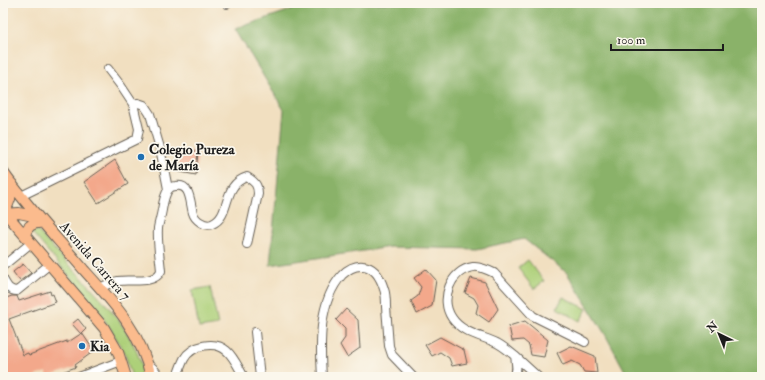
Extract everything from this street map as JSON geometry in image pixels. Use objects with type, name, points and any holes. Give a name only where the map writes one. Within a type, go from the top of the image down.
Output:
[{"type":"main road","name":"Avenida Carrera 7","points":[[3,172],[21,196],[126,320],[141,345],[151,377]]},
{"type":"main road","points":[[4,214],[10,199],[12,184]]},
{"type":"main road","points":[[4,214],[25,214],[41,220]]},
{"type":"main road","points":[[4,214],[32,243],[104,329],[112,340],[122,361],[126,377]]},
{"type":"main road","points":[[24,235],[29,226],[41,220]]},
{"type":"main road","points":[[3,224],[14,224]]},
{"type":"street","points":[[21,196],[136,139],[139,129],[133,104],[108,69]]},
{"type":"street","points":[[100,288],[117,281],[152,279],[158,276],[160,271],[158,230],[163,201],[168,189],[160,148],[150,114],[144,105],[138,103],[133,104]]},
{"type":"street","points":[[168,189],[178,185],[185,189],[191,200],[193,214],[203,224],[210,225],[218,221],[222,215],[228,195],[237,181],[246,177],[253,181],[258,186],[258,194],[247,244]]},
{"type":"street","points":[[3,266],[32,243]]},
{"type":"street","points":[[3,279],[9,289],[17,291],[50,264]]},
{"type":"street","points":[[322,377],[320,355],[324,315],[329,297],[338,280],[347,270],[357,265],[366,266],[375,271],[380,278],[385,290],[389,346],[392,355],[413,377]]},
{"type":"street","points":[[538,377],[515,356],[498,344],[471,333],[460,326],[452,317],[448,308],[447,296],[449,285],[455,276],[462,270],[474,267],[494,273],[533,316],[585,342]]},
{"type":"street","points":[[255,332],[260,377]]},
{"type":"street","points":[[177,377],[184,359],[189,353],[195,348],[208,345],[220,345],[228,352],[244,377]]},
{"type":"street","points":[[514,377],[517,366],[515,356]]},
{"type":"street","points":[[79,377],[100,373],[122,361]]},
{"type":"street","points":[[148,365],[153,368],[160,377]]},
{"type":"green space","points":[[311,3],[762,3],[762,377],[639,377],[626,373],[605,334],[567,273],[524,239],[477,249],[390,247],[270,265],[284,110],[235,29]]},
{"type":"green space","points":[[29,229],[40,233],[116,316],[138,355],[145,377],[132,377],[125,354],[97,309]]},
{"type":"green space","points":[[528,260],[544,281],[534,289],[518,268]]},
{"type":"green space","points":[[210,287],[218,325],[199,328],[192,290]]},
{"type":"green space","points":[[563,297],[587,309],[580,321],[557,308]]},
{"type":"building","points":[[178,151],[198,151],[196,175],[175,171]]},
{"type":"building","points":[[115,160],[128,184],[98,203],[84,182]]},
{"type":"building","points":[[23,264],[31,273],[20,281],[13,272]]},
{"type":"building","points":[[426,269],[436,280],[432,306],[417,314],[411,301],[418,296],[421,287],[414,278]]},
{"type":"building","points":[[471,278],[485,282],[498,309],[489,322],[476,313],[478,305],[474,298],[465,293]]},
{"type":"building","points":[[50,291],[56,302],[9,319],[23,355],[28,353],[29,355],[67,341],[67,343],[82,333],[94,351],[75,365],[76,367],[48,377],[46,372],[32,377],[3,377],[3,299],[17,296],[19,301]]},
{"type":"building","points":[[346,309],[358,320],[360,348],[347,357],[340,345],[345,338],[345,329],[336,320]]},
{"type":"building","points":[[78,319],[86,329],[81,334],[72,324]]},
{"type":"building","points":[[525,321],[548,340],[544,357],[531,355],[529,345],[523,340],[512,341],[509,326]]},
{"type":"building","points":[[440,337],[464,350],[467,363],[452,366],[449,358],[440,352],[432,356],[425,345]]},
{"type":"building","points":[[571,346],[595,356],[597,373],[584,372],[580,365],[572,361],[563,365],[557,353]]},
{"type":"place","name":"Colegio Pureza de María","points":[[141,157]]},
{"type":"place","name":"Kia","points":[[82,346]]}]
